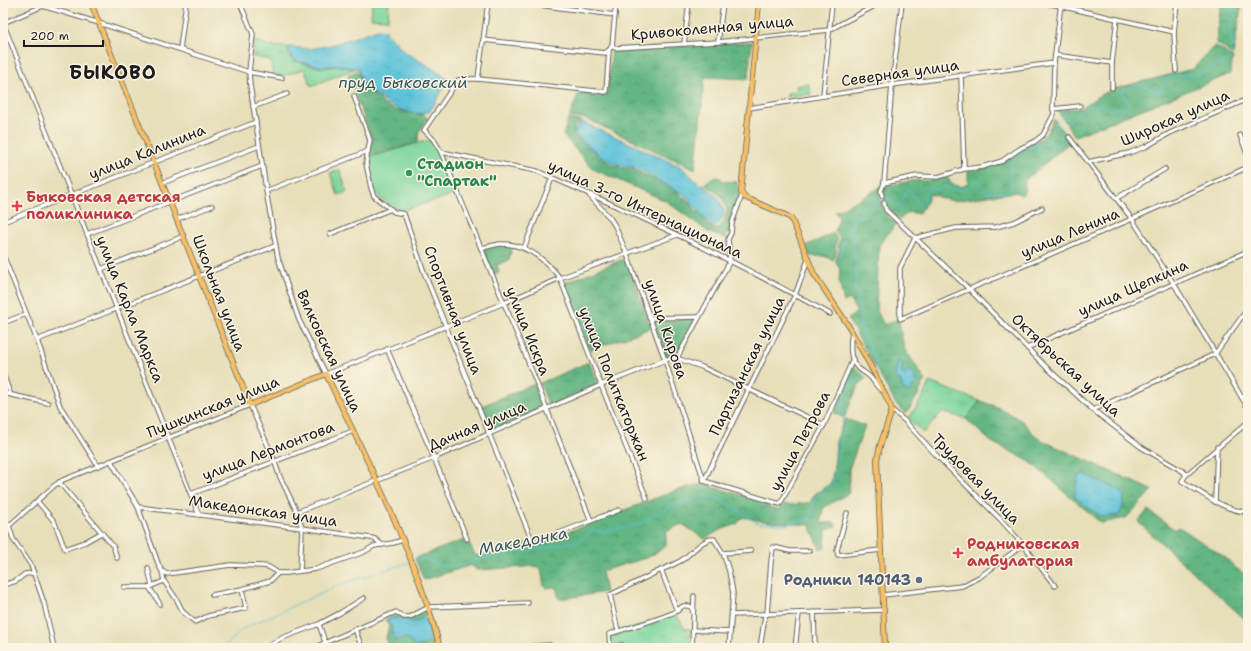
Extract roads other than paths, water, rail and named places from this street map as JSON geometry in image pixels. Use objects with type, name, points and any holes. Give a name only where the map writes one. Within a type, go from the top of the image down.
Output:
[{"type":"main road","name":"Школьная улица","points":[[91,3],[200,276],[250,406]]},
{"type":"main road","points":[[759,3],[741,187],[742,195],[791,218],[814,274],[852,332],[890,402],[892,410],[877,460],[885,648]]},
{"type":"main road","name":"Пушкинская улица","points":[[250,406],[326,374]]},
{"type":"main road","name":"Вялковская улица","points":[[326,374],[414,565],[429,607],[440,648]]},
{"type":"street","points":[[180,49],[186,3]]},
{"type":"street","name":"Вялковская улица","points":[[240,3],[253,34],[249,72],[253,107],[275,246],[299,320],[326,374]]},
{"type":"street","points":[[488,3],[478,79],[606,92],[609,50]]},
{"type":"street","points":[[524,3],[544,4],[615,15]]},
{"type":"street","points":[[579,10],[580,3]]},
{"type":"street","points":[[483,40],[605,53],[612,46],[616,3]]},
{"type":"street","points":[[684,44],[689,3]]},
{"type":"street","points":[[718,42],[722,3]]},
{"type":"street","points":[[823,96],[832,3]]},
{"type":"street","name":"Кривоколенная улица","points":[[612,46],[615,48],[718,42],[829,30],[880,3]]},
{"type":"street","points":[[882,196],[881,191],[884,182],[892,85],[902,3]]},
{"type":"street","points":[[1047,3],[1174,32]]},
{"type":"street","points":[[1176,71],[1174,32],[1177,3]]},
{"type":"street","points":[[3,23],[44,4],[249,72],[282,78]]},
{"type":"street","points":[[884,182],[917,176],[938,177],[964,169],[982,167],[1002,161],[1044,135],[1054,114],[1054,62],[1061,5]]},
{"type":"street","points":[[1112,88],[1112,63],[1117,19]]},
{"type":"street","name":"улица Карла Маркса","points":[[3,23],[199,515]]},
{"type":"street","points":[[1055,55],[1112,63]]},
{"type":"street","name":"Северная улица","points":[[749,108],[892,85],[1054,62]]},
{"type":"street","points":[[961,76],[964,169]]},
{"type":"street","name":"улица Искра","points":[[478,79],[458,80],[424,130],[434,140],[441,152],[504,303],[591,520]]},
{"type":"street","points":[[253,107],[287,94]]},
{"type":"street","name":"Спортивная улица","points":[[354,96],[370,140],[366,163],[374,196],[394,212],[404,214],[424,272],[533,543],[591,520]]},
{"type":"street","name":"Широкая улица","points":[[1088,162],[1129,153],[1145,147],[1170,133],[1248,99]]},
{"type":"street","points":[[1053,109],[1080,106]]},
{"type":"street","name":"улица Калинина","points":[[3,222],[256,122]]},
{"type":"street","points":[[1240,135],[1248,156]]},
{"type":"street","points":[[1069,137],[1132,219],[1174,284],[1248,408]]},
{"type":"street","points":[[162,183],[259,146]]},
{"type":"street","points":[[266,191],[368,151]]},
{"type":"street","name":"улица 3-го Интернационала","points":[[441,152],[537,171],[620,207],[730,261],[830,314]]},
{"type":"street","points":[[87,234],[262,166]]},
{"type":"street","name":"улица Ленина","points":[[915,238],[900,268],[900,319],[1132,219],[1248,167]]},
{"type":"street","points":[[1117,198],[1165,169]]},
{"type":"street","points":[[524,248],[552,178]]},
{"type":"street","name":"улица Кирова","points":[[588,194],[610,218],[627,254],[665,360],[704,481]]},
{"type":"street","points":[[742,195],[728,239],[730,261],[676,358],[702,367],[824,425]]},
{"type":"street","name":"Октябрьская улица","points":[[884,203],[886,210],[970,289],[1045,366],[1093,410],[1141,447],[1184,472],[1186,475],[1182,480],[1216,502],[1237,511],[1248,512]]},
{"type":"street","points":[[177,219],[212,206]]},
{"type":"street","points":[[915,238],[956,228],[996,227],[1014,222],[1042,208]]},
{"type":"street","points":[[330,234],[391,209]]},
{"type":"street","name":"Пушкинская улица","points":[[326,374],[504,303],[560,278],[677,235]]},
{"type":"street","points":[[101,270],[184,236]]},
{"type":"street","name":"улица Политкаторжан","points":[[481,248],[498,244],[513,245],[524,248],[542,258],[560,278],[647,499]]},
{"type":"street","points":[[37,340],[275,246]]},
{"type":"street","name":"улица Щепкина","points":[[1027,348],[1248,251]]},
{"type":"street","points":[[3,255],[37,340],[60,406],[98,466]]},
{"type":"street","name":"Партизанская улица","points":[[704,481],[796,295],[808,260]]},
{"type":"street","points":[[1093,410],[1215,354],[1248,308]]},
{"type":"street","points":[[3,323],[26,314]]},
{"type":"street","points":[[649,318],[699,317]]},
{"type":"street","points":[[852,332],[851,347],[855,365],[870,377],[881,391],[885,392]]},
{"type":"street","points":[[387,349],[434,458],[467,540]]},
{"type":"street","name":"Дачная улица","points":[[297,512],[434,458],[601,385],[673,357],[676,358]]},
{"type":"street","name":"улица Петрова","points":[[704,481],[780,504],[824,425],[853,359]]},
{"type":"street","points":[[3,374],[10,393]]},
{"type":"street","points":[[3,392],[48,403]]},
{"type":"street","points":[[1242,397],[1248,397]]},
{"type":"street","name":"Пушкинская улица","points":[[3,531],[59,482],[250,406]]},
{"type":"street","name":"Школьная улица","points":[[250,406],[297,512],[302,528],[300,571]]},
{"type":"street","name":"Трудовая улица","points":[[892,410],[905,421],[937,456],[1001,520],[1055,586]]},
{"type":"street","points":[[1186,475],[1248,422]]},
{"type":"street","name":"улица Лермонтова","points":[[191,494],[353,431]]},
{"type":"street","points":[[1216,502],[1218,447]]},
{"type":"street","points":[[111,461],[138,507],[162,571],[164,581],[183,612],[195,622],[208,616],[246,608],[242,589]]},
{"type":"street","points":[[59,482],[113,546],[117,558]]},
{"type":"street","points":[[38,501],[54,521],[65,549],[85,542],[101,533]]},
{"type":"street","name":"Македонская улица","points":[[138,507],[371,538],[382,545]]},
{"type":"street","points":[[591,520],[619,510]]},
{"type":"street","points":[[847,513],[837,550],[838,555],[881,550]]},
{"type":"street","points":[[3,517],[9,526],[13,539],[30,562],[44,603],[54,648]]},
{"type":"street","points":[[618,631],[610,595],[683,560],[695,548],[711,538],[714,539],[723,553],[729,571],[733,593],[729,648]]},
{"type":"street","points":[[162,571],[167,574],[218,565],[263,566],[269,567],[278,573],[300,571],[325,567],[364,552],[374,546],[403,540]]},
{"type":"street","points":[[883,594],[962,586],[981,576],[1023,545]]},
{"type":"street","points":[[760,648],[765,616],[767,614],[773,547],[810,551]]},
{"type":"street","points":[[723,553],[751,551]]},
{"type":"street","points":[[148,568],[151,586],[160,604]]},
{"type":"street","points":[[661,570],[677,611]]},
{"type":"street","points":[[3,584],[16,581],[23,575],[33,573]]},
{"type":"street","points":[[212,595],[242,589],[270,581],[278,573]]},
{"type":"street","points":[[124,587],[151,586],[164,581]]},
{"type":"street","points":[[692,648],[694,596]]},
{"type":"street","points":[[265,648],[282,638],[319,624],[364,598]]},
{"type":"street","points":[[313,648],[396,612],[404,617],[410,617],[429,607],[528,603]]},
{"type":"street","points":[[623,647],[610,648],[609,634],[677,611],[681,606],[686,605],[691,607],[693,612]]},
{"type":"street","points":[[732,615],[884,610]]},
{"type":"street","points":[[814,612],[815,648]]},
{"type":"street","points":[[795,648],[799,613]]},
{"type":"street","points":[[319,624],[325,642]]},
{"type":"street","points":[[355,629],[362,648]]},
{"type":"street","points":[[693,630],[730,632]]},
{"type":"street","points":[[522,648],[550,645],[550,648]]},
{"type":"water","name":"пруд Быковский","points":[[378,29],[386,30],[387,34],[403,51],[446,78],[446,84],[430,111],[420,114],[407,112],[389,105],[365,87],[358,69],[339,65],[322,67],[293,60],[290,53],[289,47],[310,49],[332,45]]},
{"type":"water","points":[[582,122],[682,167],[700,185],[704,184],[706,188],[719,198],[724,212],[723,218],[716,226],[712,227],[711,224],[700,214],[698,209],[691,204],[689,198],[677,190],[647,173],[602,158],[579,138],[574,131]]},
{"type":"water","points":[[898,360],[903,366],[901,372],[904,374],[910,371],[917,382],[908,393],[903,390],[900,380],[895,378],[896,367],[899,367],[897,362]]},
{"type":"water","points":[[1083,474],[1121,491],[1124,494],[1123,507],[1119,515],[1103,517],[1074,496],[1078,476]]},
{"type":"water","points":[[426,614],[428,617],[428,627],[431,638],[429,643],[416,647],[405,638],[394,640],[392,627],[387,621],[390,618],[399,618],[414,622],[418,621]]},
{"type":"waterway","name":"Македонка","points":[[875,369],[877,364],[863,333],[855,285],[857,269],[853,247],[854,236],[852,223],[856,219],[866,214],[875,203],[880,203],[885,197],[896,205],[901,204],[907,190],[910,190],[916,201],[922,205],[924,203],[926,193],[930,188],[933,187],[935,190],[940,190],[944,186],[961,190],[967,188],[977,180],[988,192],[1006,192],[1011,188],[1010,168],[1012,160],[1021,151],[1035,144],[1037,144],[1038,149],[1041,149],[1048,141],[1057,145],[1060,143],[1061,131],[1056,123],[1063,116],[1070,121],[1088,104],[1091,106],[1100,104],[1108,110],[1124,108],[1128,106],[1128,102],[1122,94],[1123,90],[1128,87],[1140,84],[1156,92],[1161,91],[1167,78],[1173,76],[1196,75],[1218,65],[1231,54],[1233,43],[1230,34],[1234,11],[1229,3]]},
{"type":"waterway","points":[[847,236],[851,225]]},
{"type":"waterway","points":[[839,257],[846,238]]},
{"type":"waterway","name":"Македонка","points":[[413,561],[420,558],[443,566],[463,566],[481,558],[579,541],[592,530],[604,533],[610,530],[637,525],[672,505],[705,496],[719,499],[759,524],[770,523],[785,525],[810,519],[814,498],[832,485],[840,443],[846,424],[841,411],[848,387],[866,376]]},
{"type":"waterway","name":"Македонка","points":[[223,648],[244,628],[340,585],[410,562]]},
{"type":"place","name":"Стадион \"Спартак\"","points":[[409,173]]},
{"type":"place","name":"Быковская детская поликлиника","points":[[17,206]]},
{"type":"place","name":"Родниковская амбулатория","points":[[958,553]]},
{"type":"place","name":"Родники 140143","points":[[919,580]]},
{"type":"district","name":"БЫКОВО","points":[[113,72]]}]
